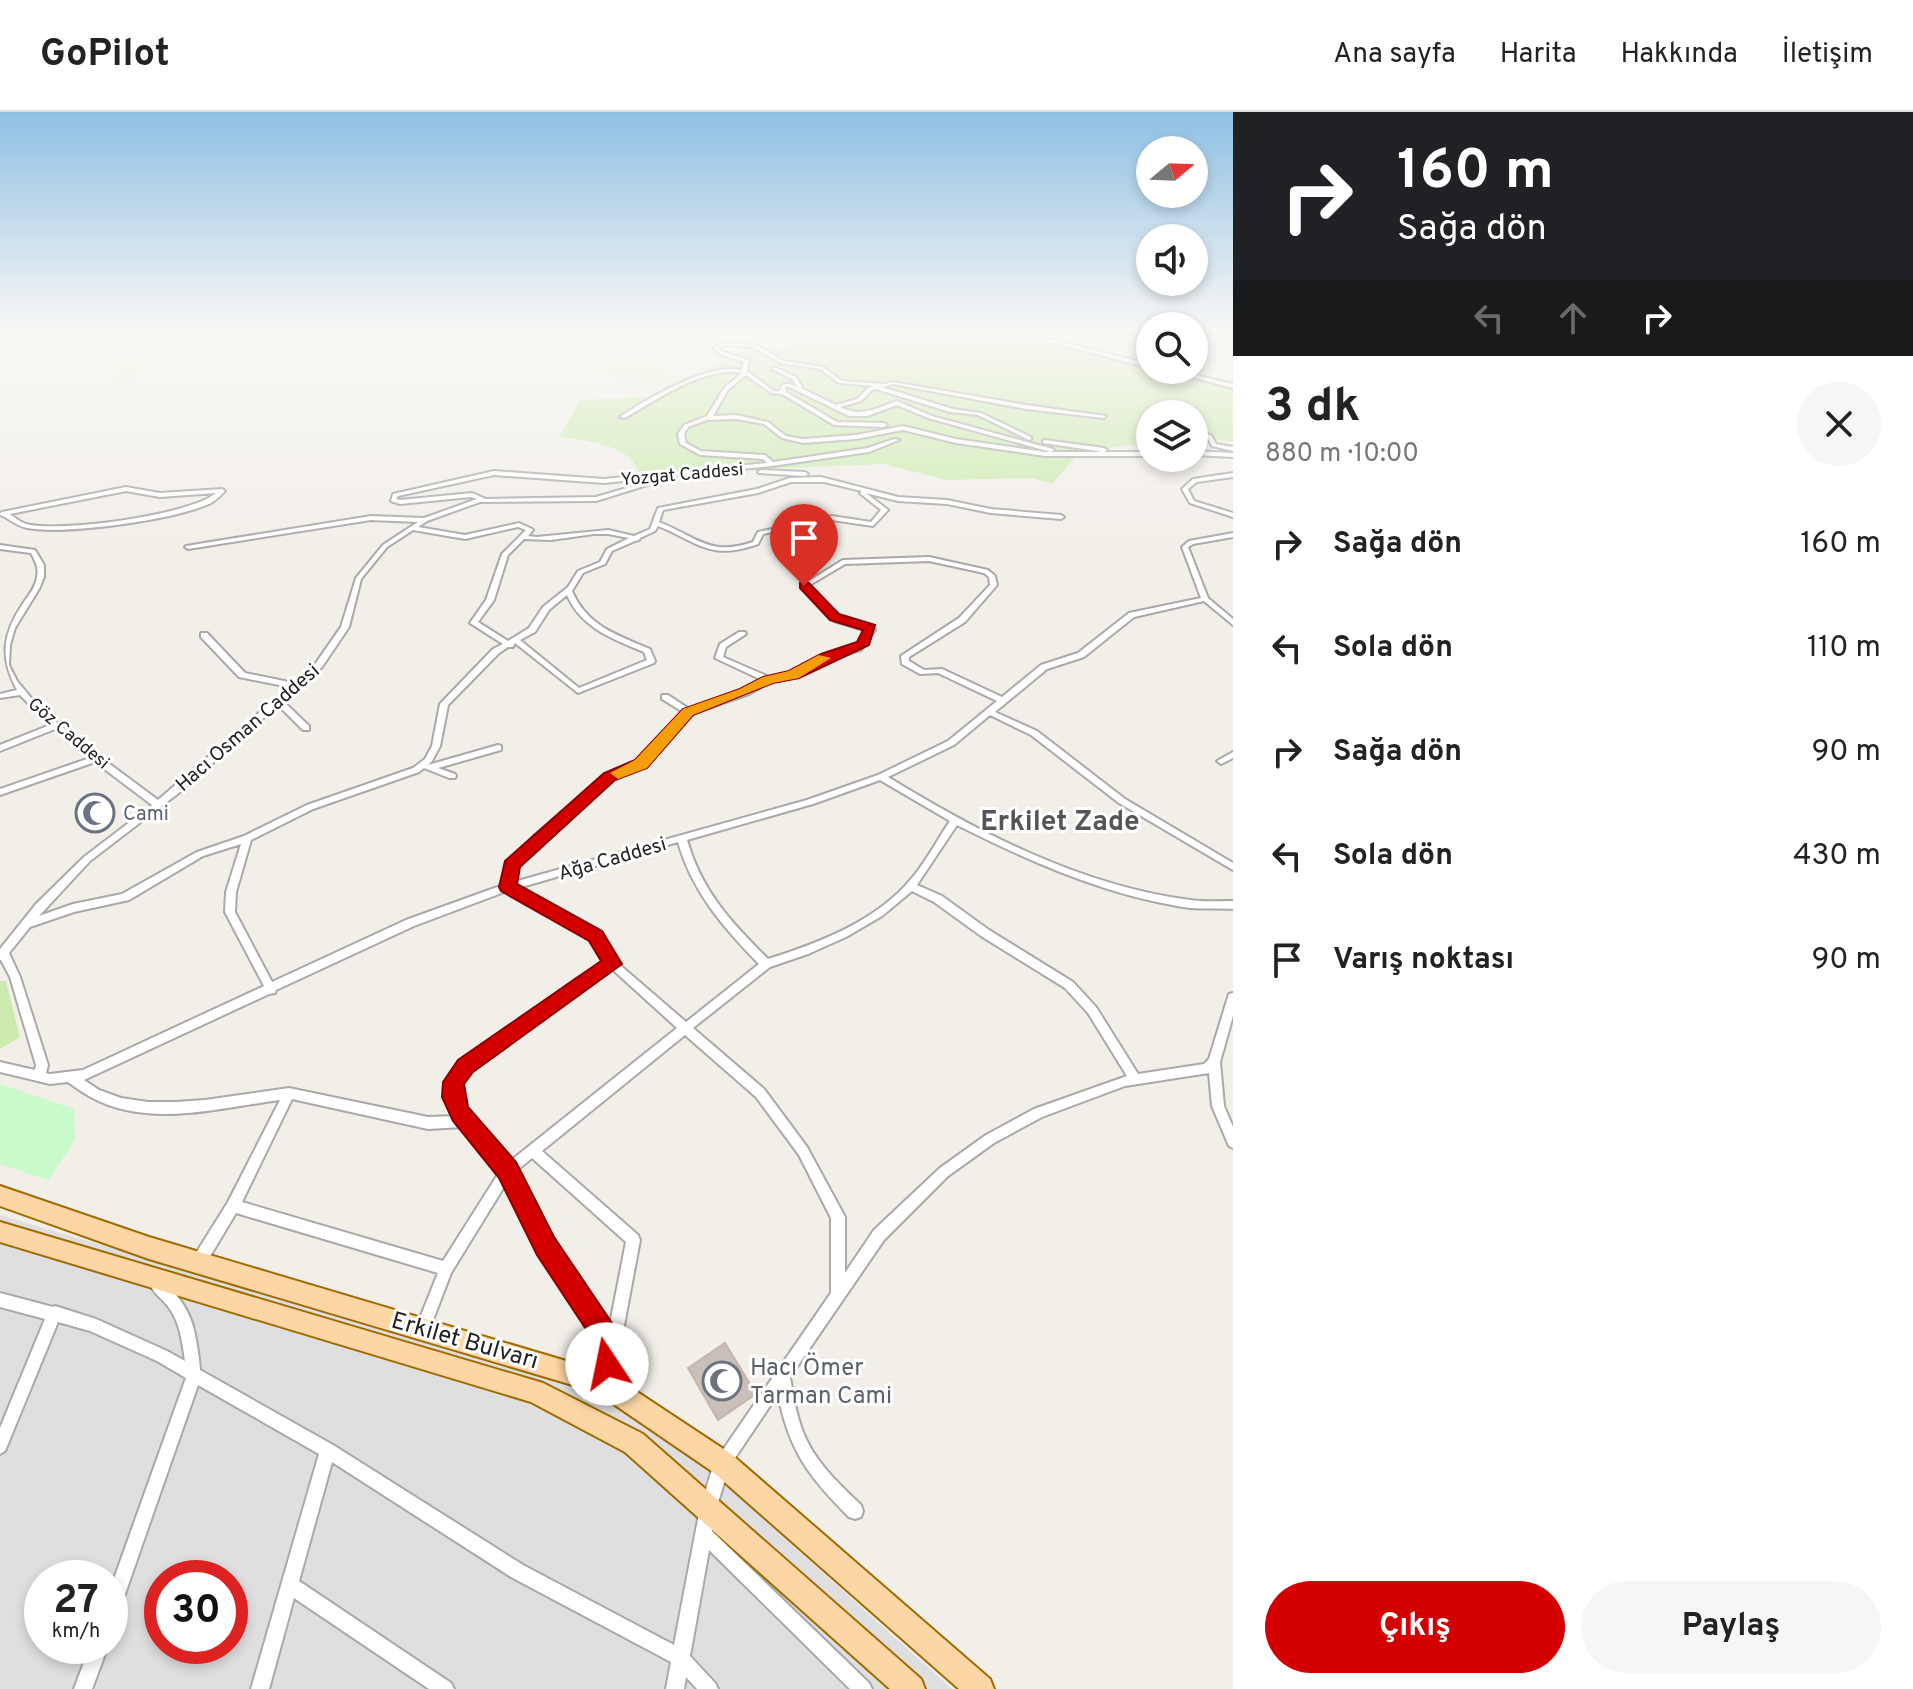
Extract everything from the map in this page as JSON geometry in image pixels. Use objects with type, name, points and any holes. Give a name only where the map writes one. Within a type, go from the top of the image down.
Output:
[{"type":"main road","name":"Erkilet Bulvarı","points":[[0,1196],[198,1263],[602,1382],[722,1463],[980,1689]]},
{"type":"main road","name":"Erkilet Bulvarı","points":[[0,1232],[535,1391],[634,1443],[911,1689]]},
{"type":"street","points":[[623,417],[649,404]]},
{"type":"street","points":[[717,404],[709,418],[753,419],[769,425],[784,437],[809,441],[903,428]]},
{"type":"street","points":[[801,404],[838,425],[903,428],[956,441],[1074,456],[1136,454]]},
{"type":"street","points":[[829,404],[849,414],[864,415],[895,404]]},
{"type":"street","points":[[831,404],[836,407],[847,404]]},
{"type":"street","points":[[898,404],[930,417],[1074,456]]},
{"type":"street","points":[[930,404],[952,411],[979,414],[1040,441],[1136,452]]},
{"type":"street","points":[[1007,404],[1103,416]]},
{"type":"street","name":"Yozgat Caddesi","points":[[709,418],[683,430],[681,440],[686,448],[703,454],[765,457],[772,464]]},
{"type":"street","points":[[1208,436],[1214,445],[1233,452]]},
{"type":"street","points":[[772,464],[869,450],[896,440]]},
{"type":"street","points":[[1208,454],[1233,452]]},
{"type":"street","points":[[1212,454],[1233,462]]},
{"type":"street","name":"Yozgat Caddesi","points":[[480,502],[475,495],[412,502],[392,498],[398,494],[494,473],[583,481],[691,474],[772,464]]},
{"type":"street","points":[[711,472],[792,472],[898,499],[1061,517]]},
{"type":"street","points":[[480,502],[596,499],[691,474]]},
{"type":"street","points":[[1233,475],[1195,480],[1185,489],[1192,502],[1233,515]]},
{"type":"street","points":[[424,768],[436,746],[444,704],[496,651],[514,643],[536,626],[549,605],[568,590],[580,572],[603,563],[606,552],[637,539],[657,523],[662,508],[758,491],[790,480],[824,480]]},
{"type":"street","points":[[126,489],[160,495],[222,492],[210,502],[188,510],[52,527],[23,525],[3,514],[126,489]]},
{"type":"street","points":[[657,523],[677,530],[707,549],[737,548],[756,543],[760,533],[795,524],[837,518],[873,524],[885,510],[858,489]]},
{"type":"street","name":"Hacı Osman Caddesi","points":[[2,954],[87,859],[279,702],[319,665],[340,636],[363,572],[385,546],[425,520],[480,502]]},
{"type":"street","points":[[188,547],[371,518],[425,520]]},
{"type":"street","points":[[411,528],[465,537],[519,525],[530,530],[505,554],[490,600],[474,623],[514,643],[578,691],[651,661],[647,651],[589,622],[578,610],[568,590]]},
{"type":"street","points":[[522,537],[545,541],[601,532],[637,539]]},
{"type":"street","points":[[1233,535],[1185,545],[1190,568],[1205,599],[1233,623]]},
{"type":"street","name":"Göz Caddesi","points":[[0,547],[33,551],[41,567],[37,586],[15,609],[6,628],[5,666],[21,692],[157,804]]},
{"type":"street","points":[[838,1293],[838,1217],[803,1151],[760,1093],[612,964],[595,936],[508,887],[511,865],[538,837],[609,777],[641,764],[688,712],[746,692],[768,680],[794,675],[826,657],[858,648],[871,630],[834,617],[804,586],[843,562],[929,559],[983,570],[992,576],[994,585],[962,620],[905,656],[905,662],[923,672],[939,671],[1003,701]]},
{"type":"street","name":"Ağa Caddesi","points":[[0,1067],[39,1077],[72,1078],[96,1071],[410,923],[508,887],[810,802],[881,777],[951,743],[1044,667],[1081,655],[1132,615],[1205,599]]},
{"type":"street","points":[[742,634],[723,646],[719,658],[768,680]]},
{"type":"street","points":[[204,635],[242,675],[297,686]]},
{"type":"street","points":[[0,696],[21,692]]},
{"type":"street","points":[[665,697],[688,712]]},
{"type":"street","points":[[279,702],[306,728]]},
{"type":"street","points":[[989,712],[1034,733],[1122,801],[1233,867]]},
{"type":"street","points":[[0,748],[58,725]]},
{"type":"street","points":[[25,925],[65,911],[125,897],[200,854],[247,838],[310,807],[424,768],[498,748]]},
{"type":"street","points":[[1221,761],[1233,755]]},
{"type":"street","points":[[0,792],[99,758]]},
{"type":"street","points":[[424,768],[452,776]]},
{"type":"street","points":[[881,777],[955,821],[1024,853],[1101,881],[1185,904],[1232,906]]},
{"type":"street","points":[[423,1328],[446,1269],[508,1170],[685,1025],[766,964],[829,940],[886,908],[910,886],[955,821]]},
{"type":"street","points":[[247,838],[231,892],[230,912],[271,990]]},
{"type":"street","points":[[682,838],[689,866],[710,903],[766,964]]},
{"type":"street","points":[[910,886],[938,899],[998,942],[1069,985],[1092,1010],[1135,1079]]},
{"type":"street","points":[[2,954],[15,977],[42,1065],[39,1077]]},
{"type":"street","points":[[612,964],[580,982],[460,1071],[452,1092],[466,1121],[508,1170],[546,1246],[613,1347]]},
{"type":"street","points":[[1233,997],[1214,1062],[1218,1106],[1233,1142]]},
{"type":"street","points":[[675,1689],[708,1509],[722,1463],[879,1235],[900,1212],[968,1154],[1014,1125],[1062,1102],[1135,1079],[1202,1070],[1214,1062]]},
{"type":"street","points":[[72,1078],[107,1100],[146,1107],[289,1093],[428,1123],[466,1121]]},
{"type":"street","points":[[198,1263],[233,1206],[289,1093]]},
{"type":"street","points":[[532,1150],[633,1240],[613,1347],[602,1382]]},
{"type":"street","points":[[233,1206],[446,1269]]},
{"type":"street","points":[[128,1563],[194,1375],[191,1343],[181,1315],[165,1292],[145,1275]]},
{"type":"street","points":[[0,1300],[55,1313],[115,1334],[194,1375],[328,1450],[517,1571],[679,1657],[709,1689]]},
{"type":"street","points":[[0,1446],[55,1313]]},
{"type":"street","points":[[782,1373],[788,1418],[798,1447],[814,1471],[855,1511]]},
{"type":"street","points":[[260,1689],[328,1450]]},
{"type":"street","points":[[704,1534],[863,1689]]},
{"type":"street","points":[[290,1585],[445,1689]]},
{"type":"street","points":[[83,1689],[92,1664]]},
{"type":"shaded area","points":[[0,1215],[534,1373],[603,1401],[652,1429],[704,1466],[952,1689],[0,1689]]},
{"type":"green space","points":[[579,404],[1136,404],[1136,444],[1079,453],[1052,484],[1033,478],[948,480],[883,464],[639,474],[627,456],[593,442],[559,436]]},
{"type":"green space","points":[[1208,404],[1233,404],[1233,441],[1208,440]]},
{"type":"green space","points":[[0,981],[6,981],[20,1037],[0,1049]]},
{"type":"green space","points":[[0,1084],[74,1109],[75,1140],[48,1180],[0,1164]]},
{"type":"building","name":"Cami","points":[[107,801],[112,816],[82,826],[77,811]]},
{"type":"building","name":"Hacı Ömer Tarman Cami","points":[[725,1343],[756,1394],[718,1420],[688,1368]]},
{"type":"slow traffic","points":[[618,773],[641,764],[688,712],[754,689],[768,680],[794,675],[824,658]]},
{"type":"place","name":"Cami","points":[[95,813]]},
{"type":"place","name":"Hacı Ömer Tarman Cami","points":[[722,1381]]},
{"type":"district","name":"Erkilet Zade","points":[[1060,820]]},
{"type":"route","points":[[607,1364],[613,1347],[546,1246],[508,1170],[456,1106],[453,1082],[466,1066],[580,982],[612,964],[603,944],[595,936],[508,887],[511,865],[538,837],[609,777],[641,764],[688,712],[754,689],[768,680],[794,675],[826,657],[862,645],[870,628],[834,617],[804,586]]}]
